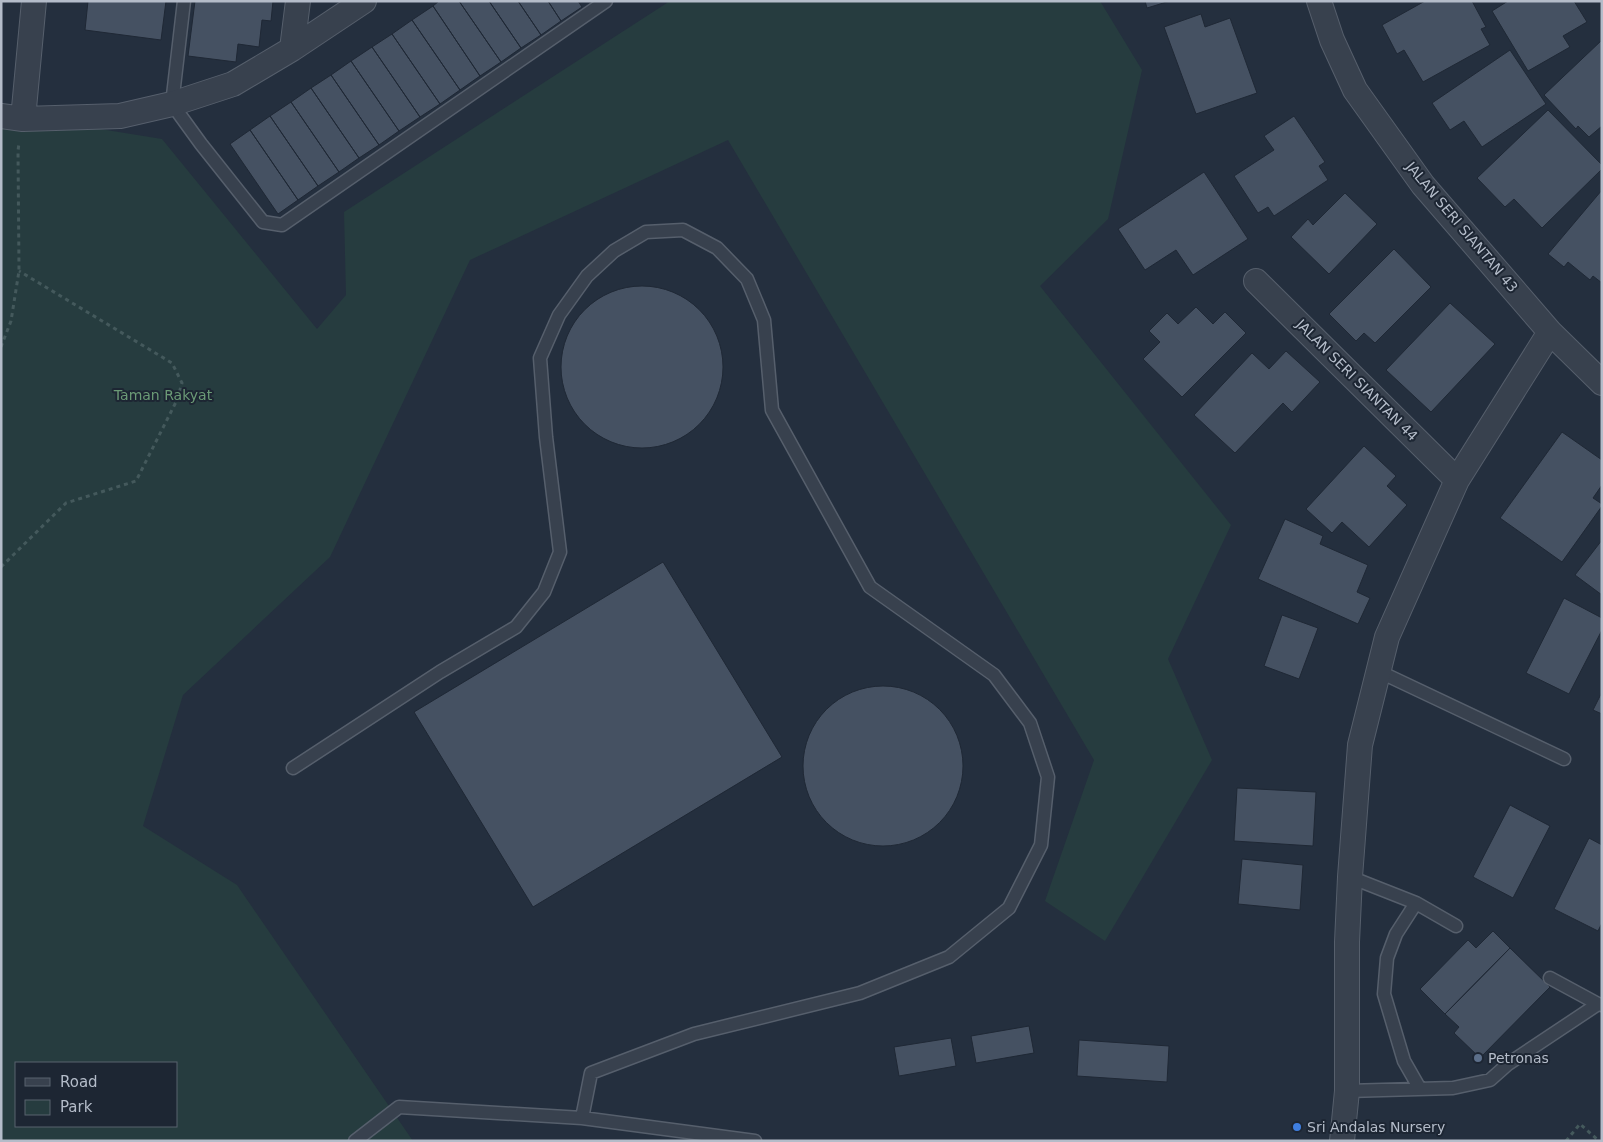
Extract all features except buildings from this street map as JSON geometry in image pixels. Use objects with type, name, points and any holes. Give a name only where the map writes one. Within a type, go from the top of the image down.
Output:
[{"type":"street","points":[[34,1],[12,117],[120,116],[172,104],[233,84],[292,49],[364,1]]},
{"type":"street","points":[[292,49],[298,1]]},
{"type":"street","name":"JALAN SERI SIANTAN 43","points":[[1319,1],[1332,40],[1355,90],[1423,185],[1550,332],[1602,383]]},
{"type":"street","name":"JALAN SERI SIANTAN 44","points":[[1256,280],[1457,480]]},
{"type":"street","points":[[1342,1141],[1347,1091],[1347,942],[1360,745],[1386,637],[1457,480],[1550,332]]},
{"type":"lane","points":[[184,1],[172,104],[263,222],[282,225],[606,1]]},
{"type":"lane","points":[[293,768],[440,672],[516,627],[544,592],[560,552],[546,437],[540,358],[559,314],[587,276],[614,252],[646,232],[683,230],[717,248],[747,279],[764,320],[772,410],[870,586],[994,675],[1030,722],[1048,777],[1041,845],[1009,908],[949,957],[860,994],[694,1034],[591,1072],[582,1118]]},
{"type":"lane","points":[[1378,671],[1564,759]]},
{"type":"lane","points":[[1350,877],[1416,903],[1456,926]]},
{"type":"lane","points":[[1416,903],[1396,934],[1386,958],[1384,994],[1404,1061],[1420,1089]]},
{"type":"lane","points":[[1347,1091],[1453,1088],[1490,1080],[1508,1064],[1600,1005],[1550,978]]},
{"type":"lane","points":[[355,1141],[399,1107],[582,1118],[755,1141]]},
{"type":"path","points":[[1,347],[11,321],[19,271],[18,151],[12,117]]},
{"type":"path","points":[[1,567],[66,503],[136,482],[177,400],[182,383],[172,363],[19,271]]},
{"type":"path","points":[[1566,1141],[1580,1124],[1600,1141]]},
{"type":"green space","name":"Taman Rakyat","points":[[670,1],[1100,1],[1142,70],[1108,219],[1040,286],[1231,525],[1168,659],[1212,760],[1105,941],[1045,901],[1094,760],[728,140],[470,260],[330,557],[183,695],[143,826],[237,885],[413,1141],[1,1141],[1,113],[162,139],[317,329],[346,295],[344,212]]},
{"type":"place","name":"Petronas","points":[[1478,1058]]},
{"type":"place","name":"Sri Andalas Nursery","points":[[1297,1127]]}]
